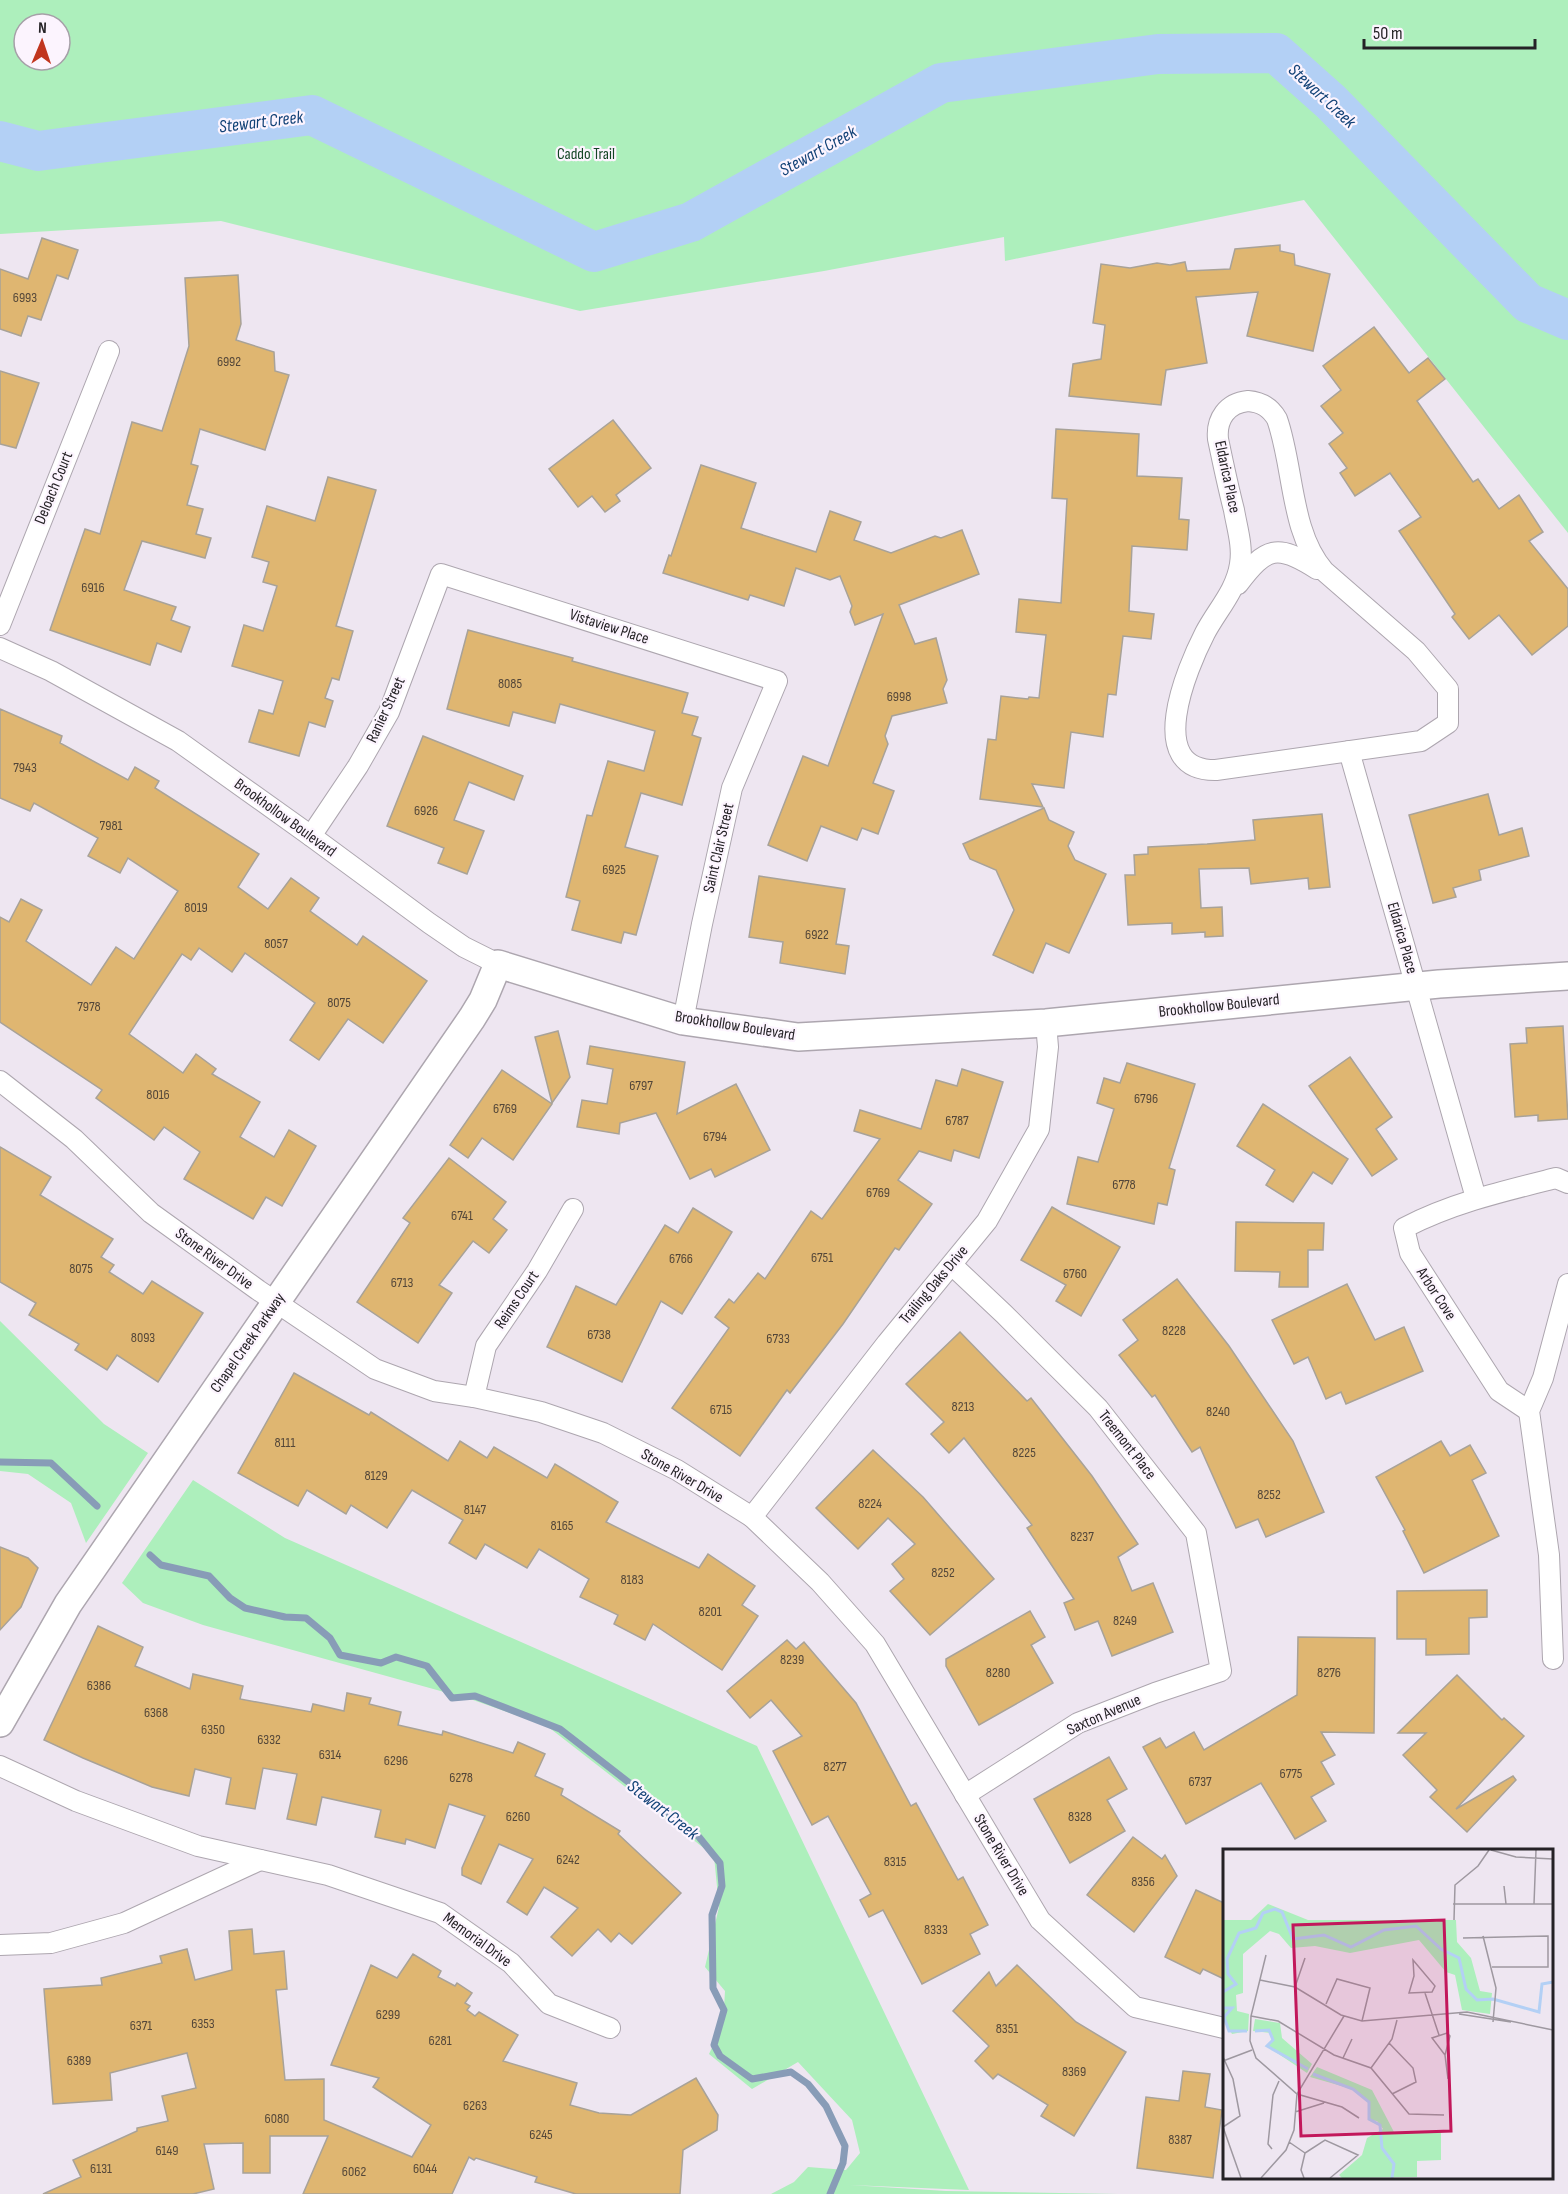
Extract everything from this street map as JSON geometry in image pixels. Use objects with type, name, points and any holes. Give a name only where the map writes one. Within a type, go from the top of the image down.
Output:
[{"type":"street","name":"Deloach Court","points":[[0,625],[109,351]]},
{"type":"street","name":"Eldarica Place","points":[[1226,600],[1238,576],[1241,549],[1218,439],[1218,429],[1220,420],[1226,411],[1242,402],[1262,404],[1272,411],[1277,419],[1305,540],[1316,562],[1416,651],[1448,689],[1448,723],[1421,741],[1216,770],[1200,769],[1192,765],[1177,748],[1174,732],[1185,680],[1205,632],[1226,600],[1257,561],[1272,553],[1293,554],[1336,582]]},
{"type":"street","name":"Vistaview Place","points":[[441,574],[777,681]]},
{"type":"street","name":"Ranier Street","points":[[311,836],[358,766],[389,712],[441,574]]},
{"type":"street","name":"Brookhollow Boulevard","points":[[0,648],[51,671],[178,741],[465,947],[498,964],[683,1021],[798,1037],[1046,1023],[1416,986],[1568,976]]},
{"type":"street","name":"Saint Clair Street","points":[[683,1021],[732,788],[777,681]]},
{"type":"street","name":"Eldarica Place","points":[[1349,752],[1416,986]]},
{"type":"street","name":"Chapel Creek Parkway","points":[[0,1723],[68,1604],[472,1018],[483,1000],[498,964]]},
{"type":"street","points":[[1416,986],[1476,1198]]},
{"type":"street","name":"Trailing Oaks Drive","points":[[752,1517],[887,1343],[987,1221],[1039,1129],[1048,1047],[1046,1023]]},
{"type":"street","name":"Stone River Drive","points":[[0,1081],[74,1139],[151,1213],[192,1244],[375,1369],[434,1391],[474,1397],[541,1412],[603,1433],[677,1470],[752,1517],[820,1582],[874,1644],[1040,1920],[1135,2007],[1223,2028]]},
{"type":"street","name":"Arbor Cove","points":[[1529,1411],[1499,1391],[1410,1253],[1404,1228],[1428,1216],[1476,1198],[1556,1178],[1568,1183]]},
{"type":"street","name":"Reims Court","points":[[474,1397],[486,1346],[537,1271],[573,1209]]},
{"type":"street","name":"Treemont Place","points":[[952,1264],[1098,1408],[1196,1533],[1221,1671]]},
{"type":"street","points":[[1553,1659],[1549,1555],[1529,1411],[1543,1378],[1568,1284]]},
{"type":"street","name":"Saxton Avenue","points":[[965,1795],[1078,1723],[1155,1693],[1221,1671]]},
{"type":"street","name":"Memorial Drive","points":[[0,1767],[76,1801],[198,1846],[328,1875],[440,1913],[511,1963],[549,2004],[610,2028]]},
{"type":"street","points":[[0,1945],[51,1942],[124,1923],[260,1860]]},
{"type":"green space","name":"Caddo Trail","points":[[0,0],[1568,0],[1568,533],[1304,200],[1005,261],[1004,237],[824,271],[580,311],[221,221],[0,234]]},
{"type":"green space","points":[[0,1321],[104,1424],[148,1453],[86,1543],[71,1503],[28,1474],[0,1471]]},
{"type":"green space","points":[[193,1480],[285,1538],[757,1746],[969,2190],[850,2185],[946,2191],[1118,2194],[771,2194],[794,2182],[808,2167],[846,2170],[860,2153],[852,2120],[798,2062],[752,2089],[709,2054],[723,2025],[725,1991],[705,1967],[719,1907],[714,1856],[547,1726],[473,1700],[203,1625],[143,1603],[122,1583]]},
{"type":"building","points":[[42,238],[78,250],[68,279],[57,275],[41,320],[28,316],[21,336],[0,329],[0,269],[28,279]]},
{"type":"building","points":[[1280,245],[1280,251],[1294,254],[1295,265],[1330,274],[1313,351],[1247,336],[1258,292],[1196,297],[1207,363],[1166,370],[1161,405],[1069,396],[1073,364],[1101,359],[1105,325],[1093,323],[1101,264],[1130,268],[1157,263],[1170,265],[1185,262],[1187,271],[1230,269],[1235,249]]},
{"type":"building","points":[[238,275],[241,324],[236,340],[274,352],[275,371],[289,375],[265,450],[200,429],[191,464],[198,466],[187,505],[203,509],[196,534],[211,538],[205,558],[142,541],[124,590],[176,607],[171,620],[190,627],[181,652],[157,643],[150,665],[50,630],[85,529],[100,534],[132,422],[162,431],[189,346],[185,278]]},
{"type":"building","points":[[1374,327],[1409,373],[1428,358],[1445,379],[1417,401],[1473,482],[1478,479],[1499,509],[1519,495],[1543,532],[1529,541],[1568,589],[1568,626],[1532,655],[1499,615],[1469,639],[1452,617],[1455,614],[1399,531],[1421,517],[1390,473],[1355,496],[1340,473],[1347,468],[1329,444],[1343,433],[1321,406],[1341,390],[1323,366]]},
{"type":"building","points":[[0,371],[39,383],[16,448],[0,444]]},
{"type":"building","points":[[613,420],[651,468],[616,495],[620,501],[605,512],[592,496],[578,507],[549,469]]},
{"type":"building","points":[[1056,429],[1139,434],[1137,476],[1182,478],[1179,519],[1189,520],[1187,550],[1132,546],[1129,611],[1154,614],[1151,639],[1123,636],[1116,695],[1108,694],[1103,737],[1071,732],[1064,788],[1032,784],[1043,807],[980,799],[988,739],[996,740],[1001,696],[1039,698],[1046,635],[1016,632],[1019,599],[1061,603],[1067,499],[1052,498]]},
{"type":"building","points":[[701,465],[756,483],[741,528],[816,552],[830,511],[861,522],[854,540],[891,553],[935,536],[941,538],[962,530],[979,574],[899,605],[915,644],[936,638],[947,680],[943,689],[947,703],[892,716],[885,736],[888,744],[873,783],[894,791],[878,834],[862,828],[857,840],[821,826],[807,861],[768,845],[803,756],[828,766],[883,614],[855,625],[850,612],[852,606],[840,576],[830,580],[796,568],[784,606],[750,595],[748,600],[663,573],[669,555],[671,556]]},
{"type":"building","points":[[328,477],[376,490],[336,626],[353,631],[339,680],[332,678],[325,698],[333,701],[325,727],[309,722],[299,756],[249,742],[259,710],[273,714],[283,681],[232,666],[244,625],[263,631],[277,586],[263,582],[269,562],[252,557],[267,506],[315,521]]},
{"type":"building","points":[[468,630],[573,658],[572,661],[688,693],[682,713],[698,717],[692,735],[701,738],[682,805],[641,793],[625,847],[658,856],[636,935],[624,932],[621,943],[572,930],[580,901],[566,897],[587,815],[592,816],[608,761],[644,771],[655,731],[560,704],[555,723],[513,712],[509,726],[447,709]]},
{"type":"building","points":[[0,709],[62,736],[60,743],[128,780],[135,767],[159,781],[155,788],[259,854],[238,887],[268,909],[291,878],[319,898],[310,911],[357,945],[363,936],[427,981],[383,1043],[348,1019],[319,1060],[290,1040],[315,1003],[245,953],[232,972],[199,948],[191,960],[182,954],[129,1034],[183,1073],[196,1054],[216,1069],[212,1074],[260,1102],[240,1137],[274,1157],[289,1130],[316,1146],[282,1206],[266,1197],[253,1219],[184,1179],[200,1152],[164,1127],[154,1140],[96,1098],[102,1090],[0,1022],[0,917],[9,922],[21,899],[42,910],[26,941],[91,985],[116,947],[134,959],[178,891],[128,858],[120,873],[88,856],[98,838],[34,803],[30,811],[0,798]]},
{"type":"building","points":[[423,736],[523,776],[514,800],[469,782],[454,820],[484,831],[467,874],[438,863],[444,848],[387,826]]},
{"type":"building","points":[[1488,794],[1499,835],[1522,828],[1529,856],[1479,870],[1481,880],[1453,888],[1456,897],[1433,903],[1409,815]]},
{"type":"building","points":[[1044,808],[1049,820],[1074,832],[1068,846],[1075,860],[1106,874],[1069,953],[1046,943],[1033,973],[993,955],[1014,910],[996,870],[970,859],[963,844]]},
{"type":"building","points":[[1322,814],[1330,887],[1309,889],[1308,878],[1251,884],[1249,868],[1199,869],[1201,908],[1222,907],[1223,936],[1205,937],[1205,932],[1172,934],[1172,923],[1128,925],[1125,875],[1135,875],[1134,855],[1148,854],[1148,847],[1255,840],[1253,820]]},
{"type":"building","points":[[759,876],[845,889],[836,944],[849,946],[845,974],[780,963],[783,942],[749,937]]},
{"type":"building","points":[[1563,1026],[1568,1119],[1538,1121],[1538,1115],[1515,1117],[1510,1044],[1527,1043],[1526,1028]]},
{"type":"building","points":[[558,1031],[570,1077],[552,1103],[535,1037]]},
{"type":"building","points":[[590,1046],[685,1062],[677,1114],[736,1084],[770,1150],[715,1177],[711,1169],[690,1179],[656,1113],[620,1123],[619,1134],[577,1127],[582,1100],[607,1104],[613,1069],[587,1064]]},
{"type":"building","points":[[1350,1057],[1392,1117],[1376,1129],[1397,1159],[1372,1176],[1309,1086]]},
{"type":"building","points":[[1127,1063],[1195,1084],[1169,1168],[1175,1170],[1167,1205],[1158,1203],[1154,1224],[1067,1204],[1078,1157],[1098,1162],[1114,1109],[1097,1103],[1104,1078],[1120,1083]]},
{"type":"building","points":[[962,1069],[1003,1082],[979,1158],[954,1150],[951,1161],[919,1151],[898,1180],[932,1204],[899,1250],[895,1248],[843,1324],[790,1393],[787,1390],[740,1456],[672,1408],[729,1328],[715,1317],[729,1299],[734,1303],[758,1273],[765,1279],[811,1211],[822,1219],[880,1139],[854,1131],[860,1110],[921,1129],[936,1080],[957,1086]]},
{"type":"building","points":[[502,1070],[552,1104],[513,1160],[482,1138],[468,1158],[450,1145]]},
{"type":"building","points":[[1263,1104],[1348,1159],[1332,1184],[1313,1172],[1293,1202],[1266,1185],[1275,1170],[1237,1146]]},
{"type":"building","points":[[0,1147],[51,1177],[40,1195],[113,1239],[101,1257],[114,1265],[109,1272],[143,1294],[152,1281],[203,1313],[158,1382],[117,1355],[107,1370],[75,1350],[79,1344],[29,1315],[36,1303],[0,1282]]},
{"type":"building","points":[[449,1158],[506,1202],[493,1219],[507,1230],[489,1253],[473,1241],[439,1285],[452,1293],[418,1343],[357,1302],[410,1223],[403,1218]]},
{"type":"building","points":[[1052,1207],[1120,1247],[1081,1316],[1056,1301],[1066,1285],[1021,1260]]},
{"type":"building","points":[[693,1208],[732,1232],[682,1314],[661,1301],[622,1382],[547,1347],[576,1286],[616,1305],[665,1225],[678,1233]]},
{"type":"building","points":[[1236,1222],[1324,1223],[1323,1250],[1308,1250],[1308,1287],[1279,1287],[1280,1272],[1235,1271]]},
{"type":"building","points":[[1177,1279],[1229,1346],[1293,1441],[1324,1512],[1266,1537],[1258,1519],[1236,1528],[1200,1447],[1192,1452],[1155,1395],[1152,1397],[1119,1355],[1138,1340],[1123,1320]]},
{"type":"building","points":[[1347,1284],[1375,1340],[1404,1327],[1423,1371],[1346,1404],[1341,1392],[1326,1399],[1308,1357],[1294,1364],[1272,1320]]},
{"type":"building","points":[[960,1332],[1027,1401],[1031,1398],[1092,1476],[1138,1544],[1118,1557],[1132,1591],[1153,1583],[1173,1632],[1112,1656],[1098,1621],[1075,1630],[1064,1603],[1074,1599],[1027,1528],[1032,1525],[964,1438],[949,1453],[931,1434],[944,1422],[906,1384]]},
{"type":"building","points":[[294,1373],[369,1415],[371,1412],[448,1461],[460,1441],[487,1458],[494,1447],[547,1478],[555,1464],[618,1502],[606,1522],[699,1568],[708,1554],[755,1586],[742,1605],[758,1616],[722,1670],[653,1624],[645,1640],[614,1624],[618,1615],[580,1597],[589,1579],[539,1549],[527,1568],[485,1544],[476,1559],[449,1543],[463,1520],[412,1490],[387,1528],[351,1505],[346,1514],[307,1490],[298,1506],[238,1473]]},
{"type":"building","points":[[1441,1441],[1450,1456],[1470,1445],[1486,1473],[1472,1480],[1499,1536],[1424,1573],[1403,1531],[1405,1530],[1376,1477]]},
{"type":"building","points":[[873,1450],[923,1497],[994,1579],[930,1635],[890,1591],[904,1579],[892,1564],[915,1544],[888,1518],[858,1549],[816,1508]]},
{"type":"building","points":[[0,1547],[28,1558],[38,1568],[21,1607],[0,1630]]},
{"type":"building","points":[[1487,1590],[1487,1617],[1469,1618],[1469,1654],[1426,1655],[1426,1639],[1397,1639],[1397,1591]]},
{"type":"building","points":[[1030,1611],[1045,1637],[1031,1645],[1053,1683],[979,1725],[946,1666],[946,1659]]},
{"type":"building","points":[[98,1626],[143,1647],[135,1666],[190,1689],[193,1674],[243,1686],[240,1699],[311,1712],[313,1704],[344,1711],[347,1693],[371,1698],[369,1704],[401,1712],[398,1725],[442,1735],[443,1731],[513,1753],[518,1742],[545,1754],[535,1776],[563,1789],[561,1795],[620,1831],[618,1834],[681,1893],[632,1944],[619,1933],[611,1942],[598,1929],[572,1956],[551,1937],[578,1908],[544,1887],[527,1915],[507,1902],[533,1859],[499,1844],[481,1884],[462,1875],[462,1868],[485,1816],[449,1804],[435,1848],[406,1839],[405,1844],[375,1837],[381,1810],[322,1797],[316,1825],[287,1819],[297,1774],[263,1768],[255,1809],[226,1804],[231,1778],[195,1769],[189,1796],[152,1787],[83,1758],[44,1740]]},
{"type":"building","points":[[1298,1637],[1375,1638],[1374,1733],[1321,1732],[1335,1755],[1321,1762],[1334,1784],[1311,1797],[1326,1821],[1295,1839],[1261,1783],[1186,1824],[1143,1747],[1160,1738],[1166,1748],[1194,1732],[1204,1750],[1297,1695]]},
{"type":"building","points":[[787,1640],[796,1649],[804,1642],[856,1703],[911,1806],[916,1803],[958,1880],[963,1877],[988,1925],[970,1934],[980,1954],[922,1984],[883,1910],[869,1917],[860,1900],[871,1894],[828,1816],[812,1825],[773,1751],[802,1736],[771,1700],[750,1718],[727,1691]]},
{"type":"building","points":[[1457,1675],[1502,1720],[1504,1718],[1524,1736],[1456,1809],[1513,1776],[1516,1780],[1467,1832],[1430,1797],[1437,1790],[1403,1755],[1426,1733],[1398,1733]]},
{"type":"building","points":[[1109,1757],[1127,1789],[1107,1800],[1125,1831],[1070,1863],[1034,1799]]},
{"type":"building","points":[[1133,1837],[1162,1859],[1165,1855],[1177,1876],[1134,1932],[1087,1895]]},
{"type":"building","points":[[1196,1890],[1223,1903],[1223,1979],[1203,1969],[1200,1974],[1165,1957]]},
{"type":"building","points":[[252,1929],[254,1954],[284,1951],[287,1989],[276,1990],[285,2080],[324,2079],[324,2120],[412,2157],[431,2125],[373,2087],[379,2078],[331,2065],[371,1965],[397,1978],[413,1954],[441,1971],[438,1977],[455,1986],[457,1983],[472,1993],[465,2003],[470,2006],[467,2010],[475,2016],[479,2012],[518,2035],[503,2061],[577,2083],[570,2105],[599,2113],[631,2115],[696,2078],[718,2115],[717,2130],[683,2150],[680,2194],[576,2194],[535,2182],[537,2177],[469,2157],[452,2194],[303,2194],[328,2136],[270,2136],[270,2173],[243,2173],[243,2143],[204,2144],[214,2189],[193,2194],[43,2194],[81,2177],[73,2160],[137,2131],[137,2128],[168,2121],[162,2096],[196,2088],[187,2053],[110,2073],[112,2100],[53,2104],[44,1989],[102,1985],[101,1978],[162,1963],[160,1956],[187,1949],[195,1980],[232,1970],[229,1931]]},
{"type":"building","points":[[1017,1965],[1076,2022],[1126,2052],[1074,2136],[1041,2116],[1048,2105],[998,2074],[993,2079],[975,2061],[989,2046],[953,2011],[989,1972],[996,1986]]},
{"type":"building","points":[[1183,2071],[1210,2074],[1205,2107],[1222,2110],[1213,2178],[1137,2168],[1146,2097],[1179,2101]]},
{"type":"waterway","name":"Stewart Creek","points":[[0,141],[38,151],[312,115],[594,252],[691,222],[941,83],[1158,54],[1276,53],[1331,102],[1528,303],[1568,320]]},
{"type":"waterway","points":[[0,1462],[51,1463],[97,1506]]},
{"type":"waterway","name":"Stewart Creek","points":[[150,1555],[161,1565],[209,1576],[230,1598],[245,1608],[285,1617],[306,1618],[330,1638],[340,1655],[381,1663],[396,1657],[427,1666],[452,1698],[475,1696],[560,1729],[699,1837],[720,1863],[722,1886],[712,1915],[713,1988],[724,2010],[714,2045],[720,2056],[752,2079],[791,2072],[808,2084],[826,2106],[845,2146],[843,2163],[830,2194]]}]
